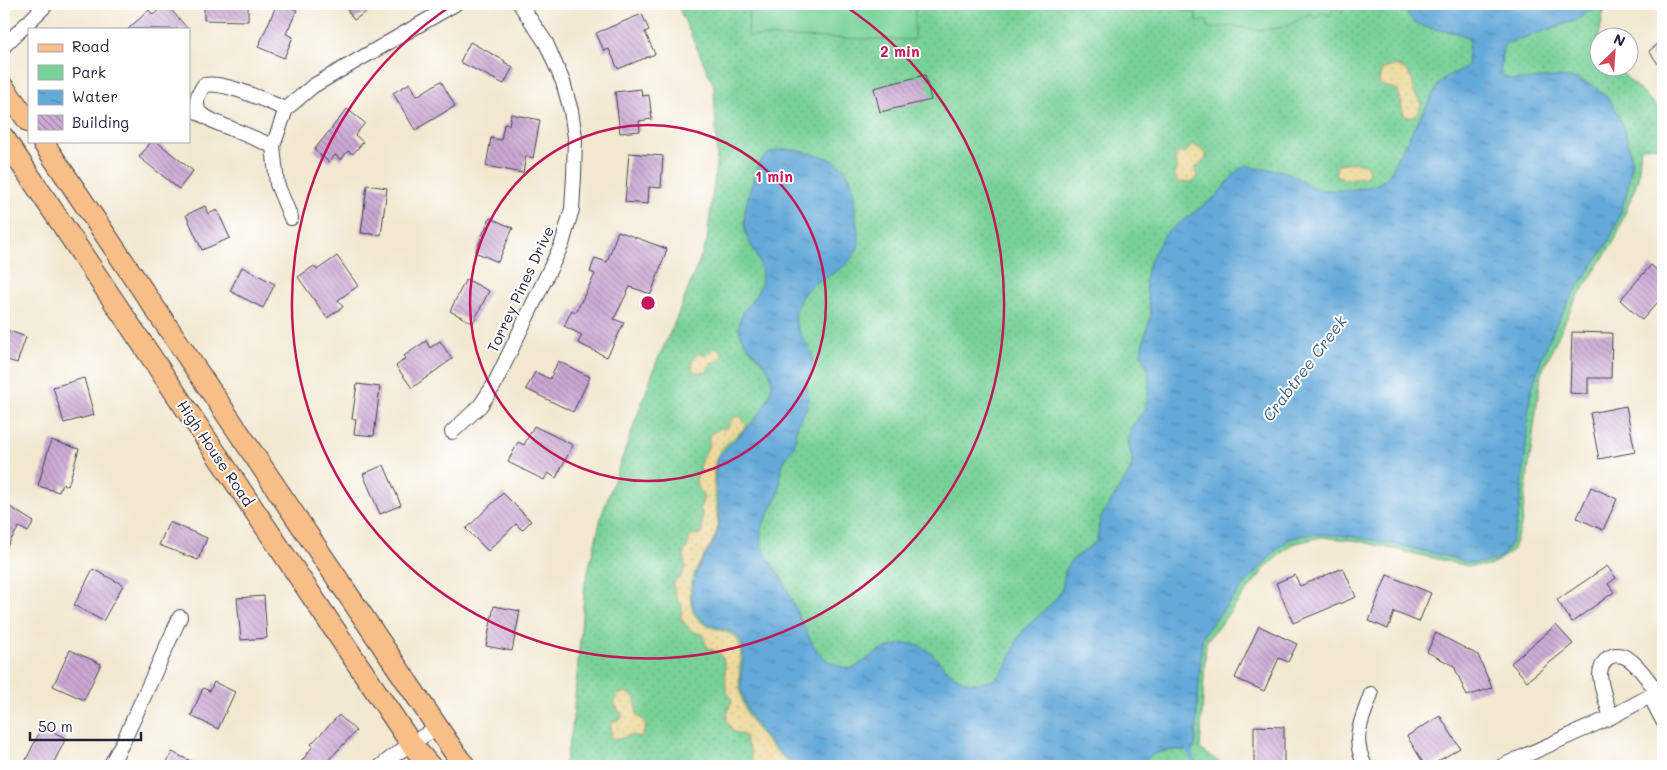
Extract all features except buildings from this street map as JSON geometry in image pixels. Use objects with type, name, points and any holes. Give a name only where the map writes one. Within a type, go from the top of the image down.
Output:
[{"type":"main road","points":[[4,88],[28,121]]},
{"type":"main road","name":"High House Road","points":[[4,138],[412,745],[430,766]]},
{"type":"main road","name":"High House Road","points":[[43,142],[459,760],[465,766]]},
{"type":"street","points":[[4,46],[47,4]]},
{"type":"street","points":[[291,218],[277,184],[273,146],[286,109],[313,86],[455,4]]},
{"type":"street","name":"Torrey Pines Drive","points":[[452,432],[480,406],[494,385],[562,244],[572,209],[575,137],[571,111],[563,82],[546,44],[520,4]]},
{"type":"street","points":[[273,146],[199,114],[195,104],[198,93],[204,85],[213,83],[286,109]]},
{"type":"street","points":[[110,766],[124,740],[180,617]]},
{"type":"street","points":[[1612,717],[1600,675],[1605,660],[1612,656],[1620,655],[1629,659],[1657,692],[1663,721]]},
{"type":"street","points":[[1502,766],[1612,717],[1657,692]]},
{"type":"street","points":[[1365,766],[1359,753],[1358,736],[1371,694]]},
{"type":"street","points":[[381,766],[398,752],[412,745],[437,726]]},
{"type":"green space","points":[[677,4],[1605,4],[1601,28],[1590,28],[1590,78],[1627,78],[1663,113],[1663,146],[1641,147],[1638,179],[1615,240],[1573,304],[1541,374],[1521,527],[1512,551],[1490,566],[1468,566],[1359,541],[1321,537],[1292,544],[1267,566],[1206,642],[1200,749],[1225,766],[564,766],[572,730],[585,584],[602,514],[657,361],[675,322],[707,241],[717,156],[714,86]]},
{"type":"green space","points":[[749,4],[915,4],[914,40],[748,36]]},
{"type":"green space","points":[[1175,4],[1347,4],[1342,13],[1334,8],[1329,16],[1322,11],[1316,19],[1310,13],[1280,28],[1259,30],[1230,26],[1208,29],[1207,20],[1197,22],[1195,11],[1186,12]]},
{"type":"green space","points":[[1347,4],[1358,4],[1354,10]]},
{"type":"sand","points":[[1397,65],[1407,71],[1413,82],[1413,91],[1421,103],[1420,110],[1411,117],[1404,115],[1398,90],[1379,83],[1381,70]]},
{"type":"sand","points":[[1193,144],[1206,153],[1206,158],[1195,168],[1197,177],[1194,181],[1180,183],[1175,177],[1175,157],[1178,153],[1186,152]]},
{"type":"sand","points":[[1355,162],[1368,167],[1369,173],[1365,177],[1346,179],[1336,175],[1336,168],[1339,164]]},
{"type":"sand","points":[[713,348],[722,351],[722,358],[711,363],[707,372],[693,370],[691,363],[696,355],[700,353],[706,355]]},
{"type":"sand","points":[[737,416],[741,417],[747,425],[725,445],[716,460],[714,487],[718,524],[712,542],[693,577],[690,598],[692,610],[698,619],[713,628],[729,633],[739,643],[741,652],[739,682],[744,708],[764,739],[792,766],[758,766],[752,761],[745,736],[733,731],[726,719],[732,699],[726,691],[723,658],[719,653],[707,647],[703,635],[692,631],[682,620],[682,605],[677,600],[673,585],[681,577],[686,566],[683,555],[690,538],[701,534],[703,531],[701,523],[703,516],[700,508],[704,497],[696,483],[696,478],[701,472],[700,463],[709,445],[709,438],[711,433],[719,428],[724,429],[729,426],[730,421]]},
{"type":"sand","points":[[626,692],[635,698],[637,716],[645,721],[645,730],[640,737],[629,735],[617,740],[611,737],[611,722],[621,719],[623,716],[616,706],[615,698],[617,695]]},
{"type":"water","name":"Crabtree Creek","points":[[1403,4],[1595,4],[1591,10],[1577,20],[1505,44],[1500,73],[1505,77],[1518,80],[1564,77],[1576,79],[1595,88],[1604,94],[1617,112],[1624,128],[1630,151],[1631,167],[1628,186],[1614,229],[1597,261],[1563,311],[1550,338],[1532,389],[1520,503],[1511,542],[1504,554],[1490,562],[1472,563],[1406,547],[1351,537],[1326,534],[1305,535],[1289,540],[1275,551],[1241,588],[1206,631],[1202,639],[1195,747],[1193,750],[1171,750],[1157,753],[1145,760],[1140,766],[795,766],[767,739],[746,706],[741,681],[743,647],[740,639],[728,630],[704,622],[698,616],[692,600],[696,574],[715,540],[719,525],[715,473],[718,457],[760,413],[771,390],[772,381],[770,373],[743,339],[739,324],[744,311],[761,285],[762,278],[758,259],[745,229],[748,197],[760,162],[773,152],[790,150],[824,157],[835,161],[843,167],[848,174],[853,190],[859,241],[855,253],[848,262],[806,290],[800,299],[796,312],[797,326],[812,353],[813,359],[807,381],[808,402],[797,427],[794,445],[783,464],[779,494],[761,533],[763,550],[784,583],[814,646],[829,661],[845,668],[853,668],[882,650],[908,644],[919,646],[928,651],[953,675],[963,681],[987,682],[1002,673],[1023,631],[1059,594],[1063,586],[1066,569],[1070,562],[1097,541],[1101,517],[1132,465],[1128,444],[1131,428],[1145,409],[1148,394],[1148,368],[1141,354],[1151,315],[1145,281],[1152,257],[1165,234],[1216,196],[1238,170],[1247,165],[1289,173],[1309,186],[1319,189],[1350,190],[1379,183],[1386,179],[1439,84],[1447,76],[1464,69],[1467,64],[1469,38],[1460,34],[1422,26],[1414,21]]},
{"type":"waterway","points":[[1185,745],[1197,766]]}]
